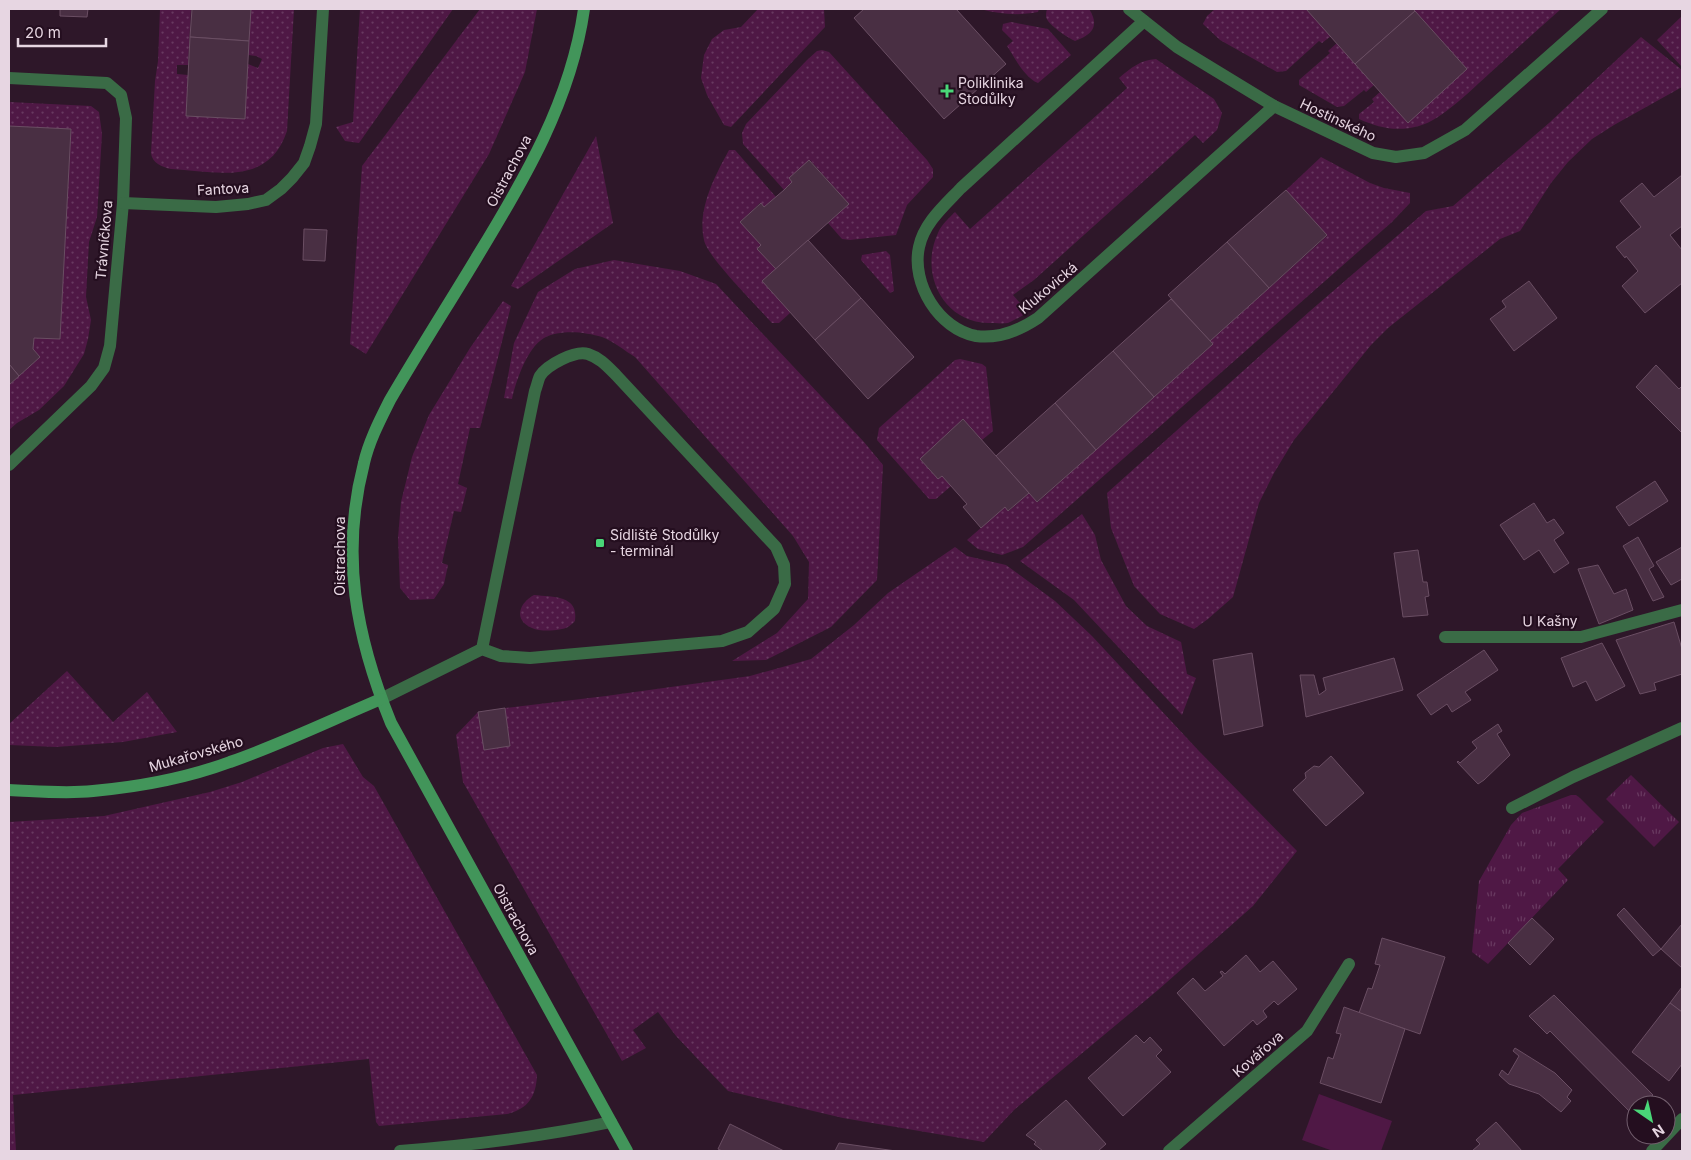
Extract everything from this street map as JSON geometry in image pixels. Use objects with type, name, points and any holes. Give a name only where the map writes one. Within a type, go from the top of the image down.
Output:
[{"type":"street","name":"Fantova","points":[[123,203],[216,207],[266,200],[281,189],[304,163],[316,124],[323,9]]},
{"type":"street","name":"Oistrachova","points":[[584,9],[574,57],[547,132],[506,209],[390,400],[376,429],[364,462],[352,528],[354,596],[370,668],[391,723],[627,1151]]},
{"type":"street","name":"Hostinského","points":[[1129,9],[1177,46],[1274,106],[1373,153],[1396,157],[1424,153],[1465,130],[1602,9]]},
{"type":"street","name":"Klukovická","points":[[1144,21],[961,188],[933,218],[924,232],[918,259],[922,286],[931,304],[945,320],[959,330],[977,336],[996,335],[1020,330],[1038,318],[1274,106]]},
{"type":"street","name":"Trávníčkova","points":[[9,78],[107,83],[121,96],[126,118],[123,203],[110,346],[104,368],[91,386],[9,465]]},
{"type":"street","points":[[381,699],[482,649],[501,656],[530,658],[722,641],[748,632],[774,609],[785,584],[784,565],[776,547],[602,361],[586,354],[571,356],[551,365],[540,376],[535,391],[482,649]]},
{"type":"street","name":"U Kašny","points":[[1446,637],[1581,636],[1682,610]]},
{"type":"street","name":"Mukařovského","points":[[9,790],[48,792],[92,791],[181,777],[247,756],[381,699]]},
{"type":"street","points":[[1512,808],[1573,777],[1682,728]]},
{"type":"street","name":"Kovářova","points":[[1169,1151],[1308,1031],[1349,964]]},
{"type":"street","points":[[1652,1151],[1682,1120]]},
{"type":"street","points":[[400,1151],[568,1132],[611,1122]]},
{"type":"green space","points":[[160,9],[191,9],[188,65],[177,65],[177,74],[188,75],[186,116],[245,119],[248,64],[258,68],[262,59],[248,55],[251,9],[294,9],[287,131],[279,149],[268,161],[255,168],[240,172],[223,173],[171,169],[155,162],[151,153]]},
{"type":"green space","points":[[360,9],[453,9],[359,143],[345,141],[336,127],[353,122]]},
{"type":"green space","points":[[480,9],[537,9],[525,72],[489,154],[366,354],[350,344],[362,166]]},
{"type":"green space","points":[[758,9],[824,9],[825,27],[731,127],[724,125],[707,95],[701,78],[704,55],[712,39],[724,30],[741,27]]},
{"type":"green space","points":[[980,9],[1039,9],[1038,12],[1016,14]]},
{"type":"green space","points":[[1047,9],[1089,9],[1094,25],[1090,33],[1075,41],[1050,24],[1046,17]]},
{"type":"green space","points":[[1215,9],[1306,9],[1331,36],[1322,43],[1319,41],[1286,71],[1277,72],[1220,40],[1203,24],[1207,16]]},
{"type":"green space","points":[[1413,9],[1561,9],[1447,111],[1428,123],[1411,128],[1396,129],[1381,127],[1359,119],[1359,114],[1374,102],[1372,99],[1380,92],[1408,122],[1467,69]]},
{"type":"green space","points":[[1682,16],[1682,67],[1657,40]]},
{"type":"green space","points":[[1011,22],[1048,29],[1071,55],[1038,83],[1024,72],[1007,46],[1013,41],[1002,30],[1003,24]]},
{"type":"green space","points":[[1641,37],[1682,70],[1682,87],[1592,139],[1568,162],[1551,183],[1520,231],[1500,239],[1388,328],[1371,345],[1294,440],[1274,473],[1259,503],[1233,597],[1194,629],[1160,614],[1134,586],[1111,528],[1107,493],[1310,311],[1426,211],[1453,206],[1549,123]]},
{"type":"green space","points":[[1337,43],[1374,85],[1366,92],[1364,90],[1344,106],[1337,107],[1299,85],[1299,80],[1330,53],[1328,51]]},
{"type":"green space","points":[[817,51],[829,52],[933,169],[933,177],[907,205],[896,235],[850,240],[842,239],[828,223],[849,204],[810,160],[789,178],[792,182],[784,190],[743,144],[742,133],[746,124],[807,60]]},
{"type":"green space","points":[[1156,59],[1214,99],[1222,113],[1217,130],[1203,143],[1195,135],[1034,280],[1013,295],[1028,312],[1008,323],[988,323],[972,320],[959,314],[947,305],[939,293],[931,264],[933,248],[943,224],[955,212],[970,229],[1127,88],[1119,78],[1140,63]]},
{"type":"green space","points":[[9,102],[91,106],[99,112],[102,134],[97,217],[89,242],[86,297],[91,320],[84,354],[64,386],[39,410],[9,430],[9,385],[40,357],[33,349],[34,338],[60,339],[71,130],[9,126]]},
{"type":"green space","points":[[596,136],[613,223],[518,289],[511,286]]},
{"type":"green space","points":[[729,150],[735,150],[776,197],[764,207],[760,203],[740,222],[761,245],[758,249],[776,269],[790,313],[779,323],[772,323],[734,282],[714,258],[704,240],[702,228],[705,205],[713,182]]},
{"type":"green space","points":[[1321,157],[1370,183],[1410,193],[1410,203],[1392,222],[1023,547],[1002,555],[978,549],[967,540],[1005,507],[1009,511],[1029,493],[1038,502],[1212,345],[1210,341],[1327,236],[1286,190]]},
{"type":"green space","points":[[886,251],[890,255],[894,291],[890,293],[861,260],[862,255]]},
{"type":"green space","points":[[614,260],[680,271],[716,284],[864,442],[883,465],[877,580],[831,627],[766,660],[732,661],[777,633],[808,599],[809,562],[793,536],[635,357],[610,341],[595,335],[565,332],[551,335],[538,343],[527,357],[519,374],[512,399],[504,398],[514,343],[538,292],[575,269]]},
{"type":"green space","points":[[503,301],[511,306],[480,428],[470,428],[458,484],[467,488],[461,512],[454,511],[442,563],[448,565],[444,584],[434,599],[410,600],[400,588],[398,538],[401,502],[412,457],[429,415],[470,348]]},
{"type":"green space","points":[[960,359],[982,364],[986,367],[993,431],[982,440],[963,419],[920,459],[938,479],[942,476],[951,486],[936,499],[929,499],[877,440],[879,428],[955,360]]},
{"type":"green space","points":[[1082,514],[1095,535],[1101,560],[1126,606],[1147,626],[1181,642],[1187,674],[1196,678],[1182,715],[1074,600],[1020,561]]},
{"type":"green space","points":[[955,547],[967,556],[1006,565],[1055,601],[1092,636],[1198,750],[1297,851],[1253,906],[1158,990],[1014,1110],[984,1142],[843,1118],[728,1091],[676,1036],[658,1012],[633,1030],[646,1048],[622,1061],[463,782],[456,735],[478,712],[510,746],[505,708],[750,676],[811,659],[854,625],[888,593]]},
{"type":"green space","points":[[534,595],[556,597],[569,602],[575,612],[575,621],[568,627],[556,630],[536,629],[526,625],[522,621],[520,612],[525,602]]},
{"type":"green space","points":[[67,671],[113,722],[147,692],[177,732],[123,742],[56,747],[9,745],[9,724]]},
{"type":"green space","points":[[343,744],[363,777],[374,786],[537,1075],[535,1090],[530,1101],[520,1109],[507,1114],[379,1126],[376,1122],[369,1059],[13,1095],[16,1151],[9,1151],[9,822],[104,816],[210,792],[242,782],[323,748]]},
{"type":"green space","points":[[1631,775],[1679,822],[1654,847],[1606,799]]},
{"type":"green space","points":[[1571,795],[1576,795],[1580,798],[1604,822],[1558,869],[1568,880],[1488,964],[1472,952],[1479,881],[1511,825],[1522,813]]},
{"type":"green space","points":[[1319,1094],[1392,1121],[1381,1151],[1333,1151],[1302,1140]]},
{"type":"building","points":[[60,9],[88,9],[87,17],[60,16]]},
{"type":"building","points":[[192,9],[251,9],[249,41],[190,37]]},
{"type":"building","name":"Poliklinika Stodůlky","points":[[864,9],[956,9],[1006,64],[944,119],[854,18]]},
{"type":"building","points":[[1306,9],[1413,9],[1415,11],[1355,64]]},
{"type":"building","points":[[1415,11],[1467,69],[1408,123],[1355,64]]},
{"type":"building","points":[[190,37],[249,41],[245,119],[186,116]]},
{"type":"building","points":[[9,126],[71,129],[60,339],[34,338],[33,349],[40,357],[19,376],[9,364]]},
{"type":"building","points":[[809,160],[849,204],[776,269],[757,249],[761,245],[740,222],[761,203],[764,207],[784,190],[792,182],[789,178]]},
{"type":"building","points":[[1682,175],[1682,226],[1670,235],[1682,250],[1682,283],[1645,313],[1622,286],[1638,271],[1616,247],[1641,227],[1620,201],[1642,183],[1654,197]]},
{"type":"building","points":[[1286,190],[1327,235],[1269,288],[1227,242]]},
{"type":"building","points":[[304,229],[327,230],[325,261],[303,260]]},
{"type":"building","points":[[808,240],[861,298],[815,340],[762,281]]},
{"type":"building","points":[[1227,242],[1269,288],[1210,341],[1168,295]]},
{"type":"building","points":[[1529,281],[1557,318],[1514,351],[1490,319],[1506,307],[1502,301]]},
{"type":"building","points":[[861,298],[914,357],[868,399],[815,340]]},
{"type":"building","points":[[1171,299],[1213,344],[1154,397],[1113,351]]},
{"type":"building","points":[[1113,351],[1154,397],[1096,450],[1055,403]]},
{"type":"building","points":[[9,364],[19,376],[9,385]]},
{"type":"building","points":[[1656,365],[1679,389],[1682,386],[1682,433],[1636,387]]},
{"type":"building","points":[[1055,403],[1096,450],[1037,502],[996,456]]},
{"type":"building","points":[[963,419],[1029,493],[1008,511],[1005,507],[981,528],[963,507],[967,504],[942,476],[938,479],[920,459]]},
{"type":"building","points":[[1655,481],[1668,501],[1629,526],[1616,507]]},
{"type":"building","points":[[1534,503],[1547,523],[1554,519],[1564,533],[1554,540],[1569,563],[1554,573],[1539,550],[1524,560],[1500,525]]},
{"type":"building","points":[[1638,537],[1654,566],[1649,569],[1664,597],[1653,601],[1623,546]]},
{"type":"building","points":[[1682,547],[1682,579],[1671,585],[1656,562]]},
{"type":"building","points":[[1418,550],[1423,582],[1427,582],[1429,596],[1425,597],[1428,615],[1403,617],[1394,553]]},
{"type":"building","points":[[1598,565],[1614,594],[1626,589],[1633,610],[1599,624],[1578,569]]},
{"type":"building","points":[[1674,622],[1682,649],[1682,674],[1654,683],[1656,690],[1640,694],[1616,640]]},
{"type":"building","points":[[1602,643],[1625,686],[1596,701],[1586,681],[1573,687],[1561,658]]},
{"type":"building","points":[[1484,650],[1498,670],[1465,692],[1471,700],[1452,712],[1447,704],[1431,715],[1417,695]]},
{"type":"building","points":[[1252,653],[1263,726],[1224,735],[1213,660]]},
{"type":"building","points":[[1394,658],[1403,690],[1306,717],[1300,675],[1314,675],[1319,695],[1326,690],[1323,678]]},
{"type":"building","points":[[505,708],[510,746],[484,750],[478,712]]},
{"type":"building","points":[[1498,724],[1502,731],[1497,734],[1510,755],[1478,784],[1457,762],[1460,763],[1477,748],[1472,742]]},
{"type":"building","points":[[1331,756],[1364,793],[1326,826],[1293,790],[1306,778],[1305,773],[1314,766],[1319,767]]},
{"type":"building","points":[[1624,908],[1661,949],[1653,956],[1617,915]]},
{"type":"building","points":[[1532,918],[1554,939],[1530,965],[1508,943]]},
{"type":"building","points":[[1682,924],[1682,968],[1661,949]]},
{"type":"building","points":[[1382,938],[1445,957],[1420,1034],[1359,1013],[1368,988],[1372,989],[1380,965],[1375,964]]},
{"type":"building","points":[[1246,955],[1260,972],[1273,961],[1297,989],[1278,1005],[1274,1001],[1263,1011],[1267,1017],[1257,1025],[1253,1020],[1224,1046],[1177,993],[1193,978],[1205,991],[1223,976],[1220,972],[1222,971],[1225,974]]},
{"type":"building","points":[[1682,987],[1682,1012],[1670,1003]]},
{"type":"building","points":[[1554,995],[1653,1095],[1626,1095],[1626,1108],[1550,1031],[1547,1034],[1529,1016]]},
{"type":"building","points":[[1670,1003],[1682,1012],[1682,1064],[1669,1081],[1632,1052]]},
{"type":"building","points":[[1344,1007],[1405,1029],[1381,1103],[1320,1083],[1328,1057],[1333,1059],[1341,1034],[1336,1033]]},
{"type":"building","points":[[1136,1035],[1144,1043],[1150,1037],[1162,1050],[1156,1056],[1171,1072],[1123,1116],[1088,1078]]},
{"type":"building","points":[[1515,1048],[1555,1073],[1572,1090],[1567,1097],[1571,1101],[1561,1112],[1539,1094],[1509,1084],[1499,1075],[1502,1070],[1508,1075],[1519,1056],[1513,1051]]},
{"type":"building","points":[[1066,1100],[1106,1144],[1098,1151],[1043,1151],[1034,1144],[1036,1142],[1026,1135]]},
{"type":"building","points":[[1496,1122],[1522,1151],[1472,1151],[1480,1144],[1476,1140]]},
{"type":"building","points":[[730,1124],[784,1151],[722,1151],[718,1149]]},
{"type":"building","points":[[839,1143],[896,1151],[835,1151]]},
{"type":"place","name":"Poliklinika Stodůlky","points":[[947,91]]},
{"type":"place","name":"Sídliště Stodůlky - terminál","points":[[600,543]]}]
